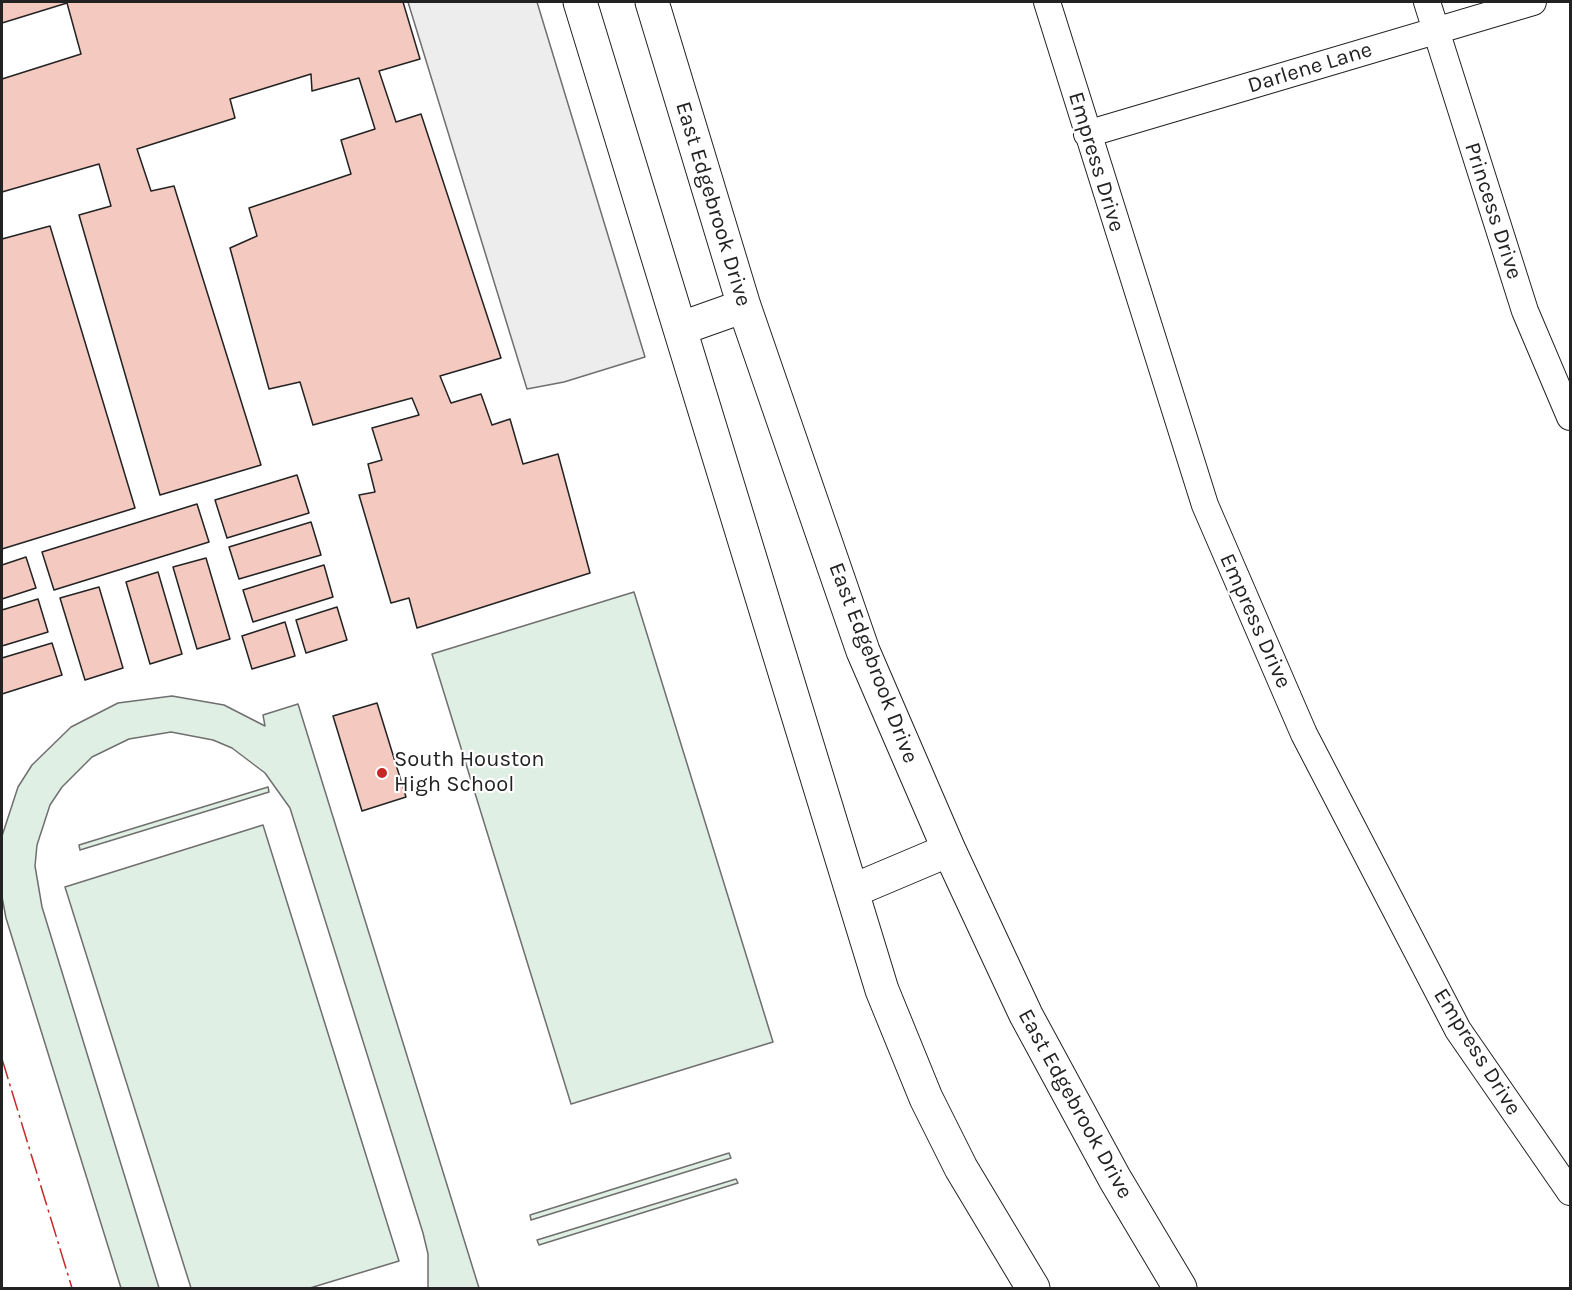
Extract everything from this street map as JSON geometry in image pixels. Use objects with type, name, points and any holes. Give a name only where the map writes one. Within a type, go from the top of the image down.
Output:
[{"type":"main road","points":[[580,2],[682,328],[882,990],[926,1098],[961,1168],[1033,1288]]},
{"type":"main road","name":"East Edgebrook Drive","points":[[652,2],[744,306],[863,651],[949,850],[1026,1015],[1115,1179],[1180,1288]]},
{"type":"main road","points":[[682,328],[744,306]]},
{"type":"main road","points":[[852,891],[949,850]]},
{"type":"street","name":"Empress Drive","points":[[1047,2],[1205,505],[1304,734],[1458,1030],[1570,1192]]},
{"type":"street","name":"Princess Drive","points":[[1427,2],[1525,311],[1570,417]]},
{"type":"street","name":"Darlene Lane","points":[[1087,134],[1533,2]]},
{"type":"green space","points":[[634,592],[773,1042],[571,1104],[432,654]]},
{"type":"green space","points":[[172,696],[224,705],[265,726],[263,715],[298,704],[479,1288],[428,1288],[428,1254],[423,1233],[290,808],[265,773],[232,748],[213,740],[171,732],[129,739],[92,757],[62,787],[50,805],[37,845],[35,866],[42,907],[159,1288],[121,1288],[6,918],[2,897],[2,836],[18,787],[32,765],[71,727],[118,703]]},
{"type":"green space","points":[[268,787],[269,792],[80,850],[79,845]]},
{"type":"green space","points":[[263,825],[399,1261],[310,1288],[191,1288],[65,887]]},
{"type":"green space","points":[[729,1153],[731,1158],[531,1220],[530,1215]]},
{"type":"green space","points":[[736,1179],[738,1183],[539,1245],[537,1240]]},
{"type":"shaded area","points":[[408,2],[537,2],[645,357],[564,382],[527,389]]},
{"type":"building","points":[[2,2],[403,2],[420,59],[379,71],[396,122],[421,114],[501,358],[440,376],[451,403],[481,394],[492,425],[510,419],[523,464],[558,454],[590,573],[417,628],[409,598],[391,603],[359,495],[375,492],[368,464],[382,460],[372,428],[419,415],[412,398],[313,425],[300,382],[269,389],[230,248],[257,236],[249,208],[351,174],[341,140],[375,129],[359,78],[312,91],[311,74],[230,99],[235,118],[137,149],[151,191],[174,186],[261,465],[160,495],[79,215],[111,206],[99,164],[2,192],[2,79],[81,54],[67,3],[2,23]]},
{"type":"building","points":[[50,226],[135,508],[2,549],[2,239]]},
{"type":"building","points":[[297,475],[309,513],[227,538],[215,500]]},
{"type":"building","points":[[197,504],[209,542],[54,590],[42,552]]},
{"type":"building","points":[[311,522],[321,555],[239,579],[229,547]]},
{"type":"building","points":[[26,557],[36,588],[2,599],[2,565]]},
{"type":"building","points":[[206,558],[230,639],[197,649],[173,567]]},
{"type":"building","points":[[324,565],[333,597],[253,622],[243,590]]},
{"type":"building","points":[[158,572],[182,654],[150,664],[126,582]]},
{"type":"building","points":[[99,587],[123,668],[85,680],[60,598]]},
{"type":"building","points":[[38,599],[48,632],[2,646],[2,610]]},
{"type":"building","points":[[337,607],[347,640],[306,653],[296,620]]},
{"type":"building","points":[[285,622],[295,656],[252,669],[242,636]]},
{"type":"building","points":[[52,643],[62,675],[2,694],[2,658]]},
{"type":"building","points":[[377,703],[406,797],[362,811],[333,716]]},
{"type":"power","points":[[2,1059],[72,1288]]},
{"type":"place","name":"South Houston High School","points":[[382,773]]}]
